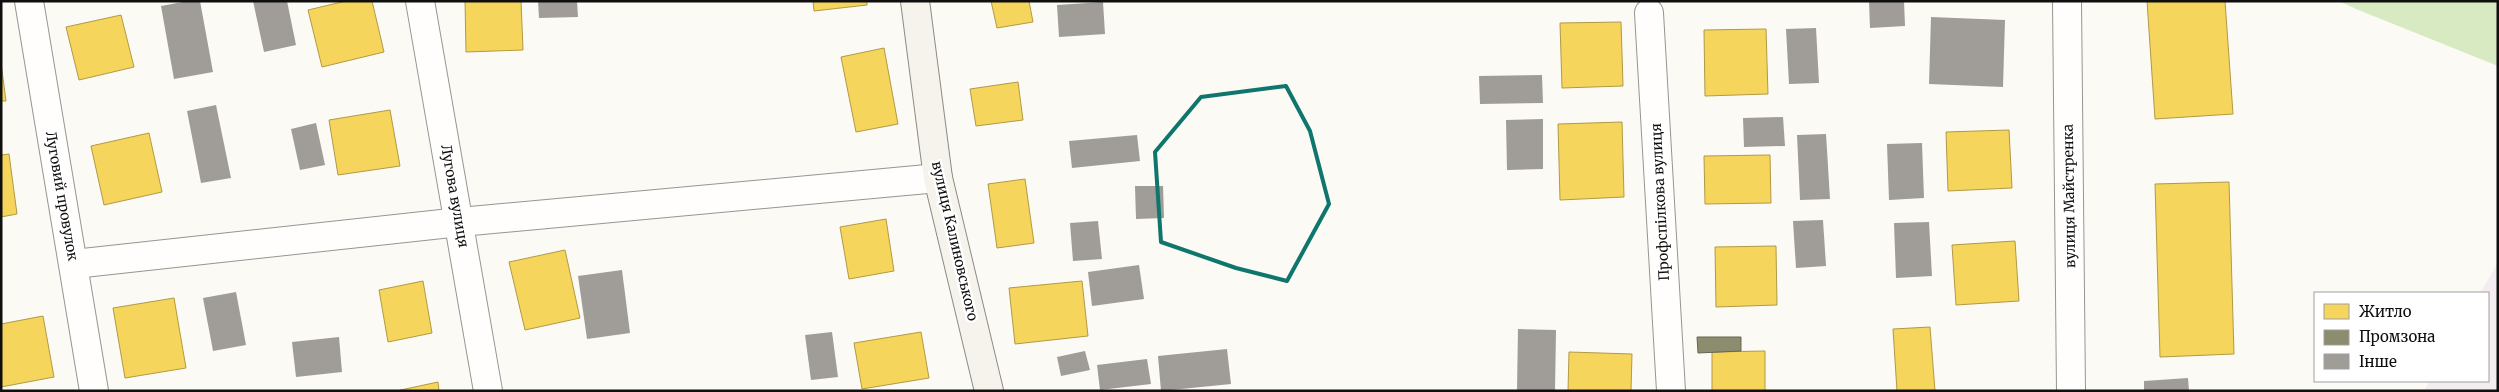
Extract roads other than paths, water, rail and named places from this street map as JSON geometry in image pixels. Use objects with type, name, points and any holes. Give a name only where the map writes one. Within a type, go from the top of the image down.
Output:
[{"type":"main road","name":"вулиця Калиновського","points":[[915,1],[938,178],[989,391]]},
{"type":"street","name":"Луговий провулок","points":[[29,1],[94,391]]},
{"type":"street","name":"Лугова вулиця","points":[[420,1],[488,391]]},
{"type":"street","name":"вулиця Майстренка","points":[[2067,1],[2072,391]]},
{"type":"street","name":"Профспілкова вулиця","points":[[1649,13],[1671,391]]},
{"type":"street","points":[[74,264],[460,222],[938,178]]}]
